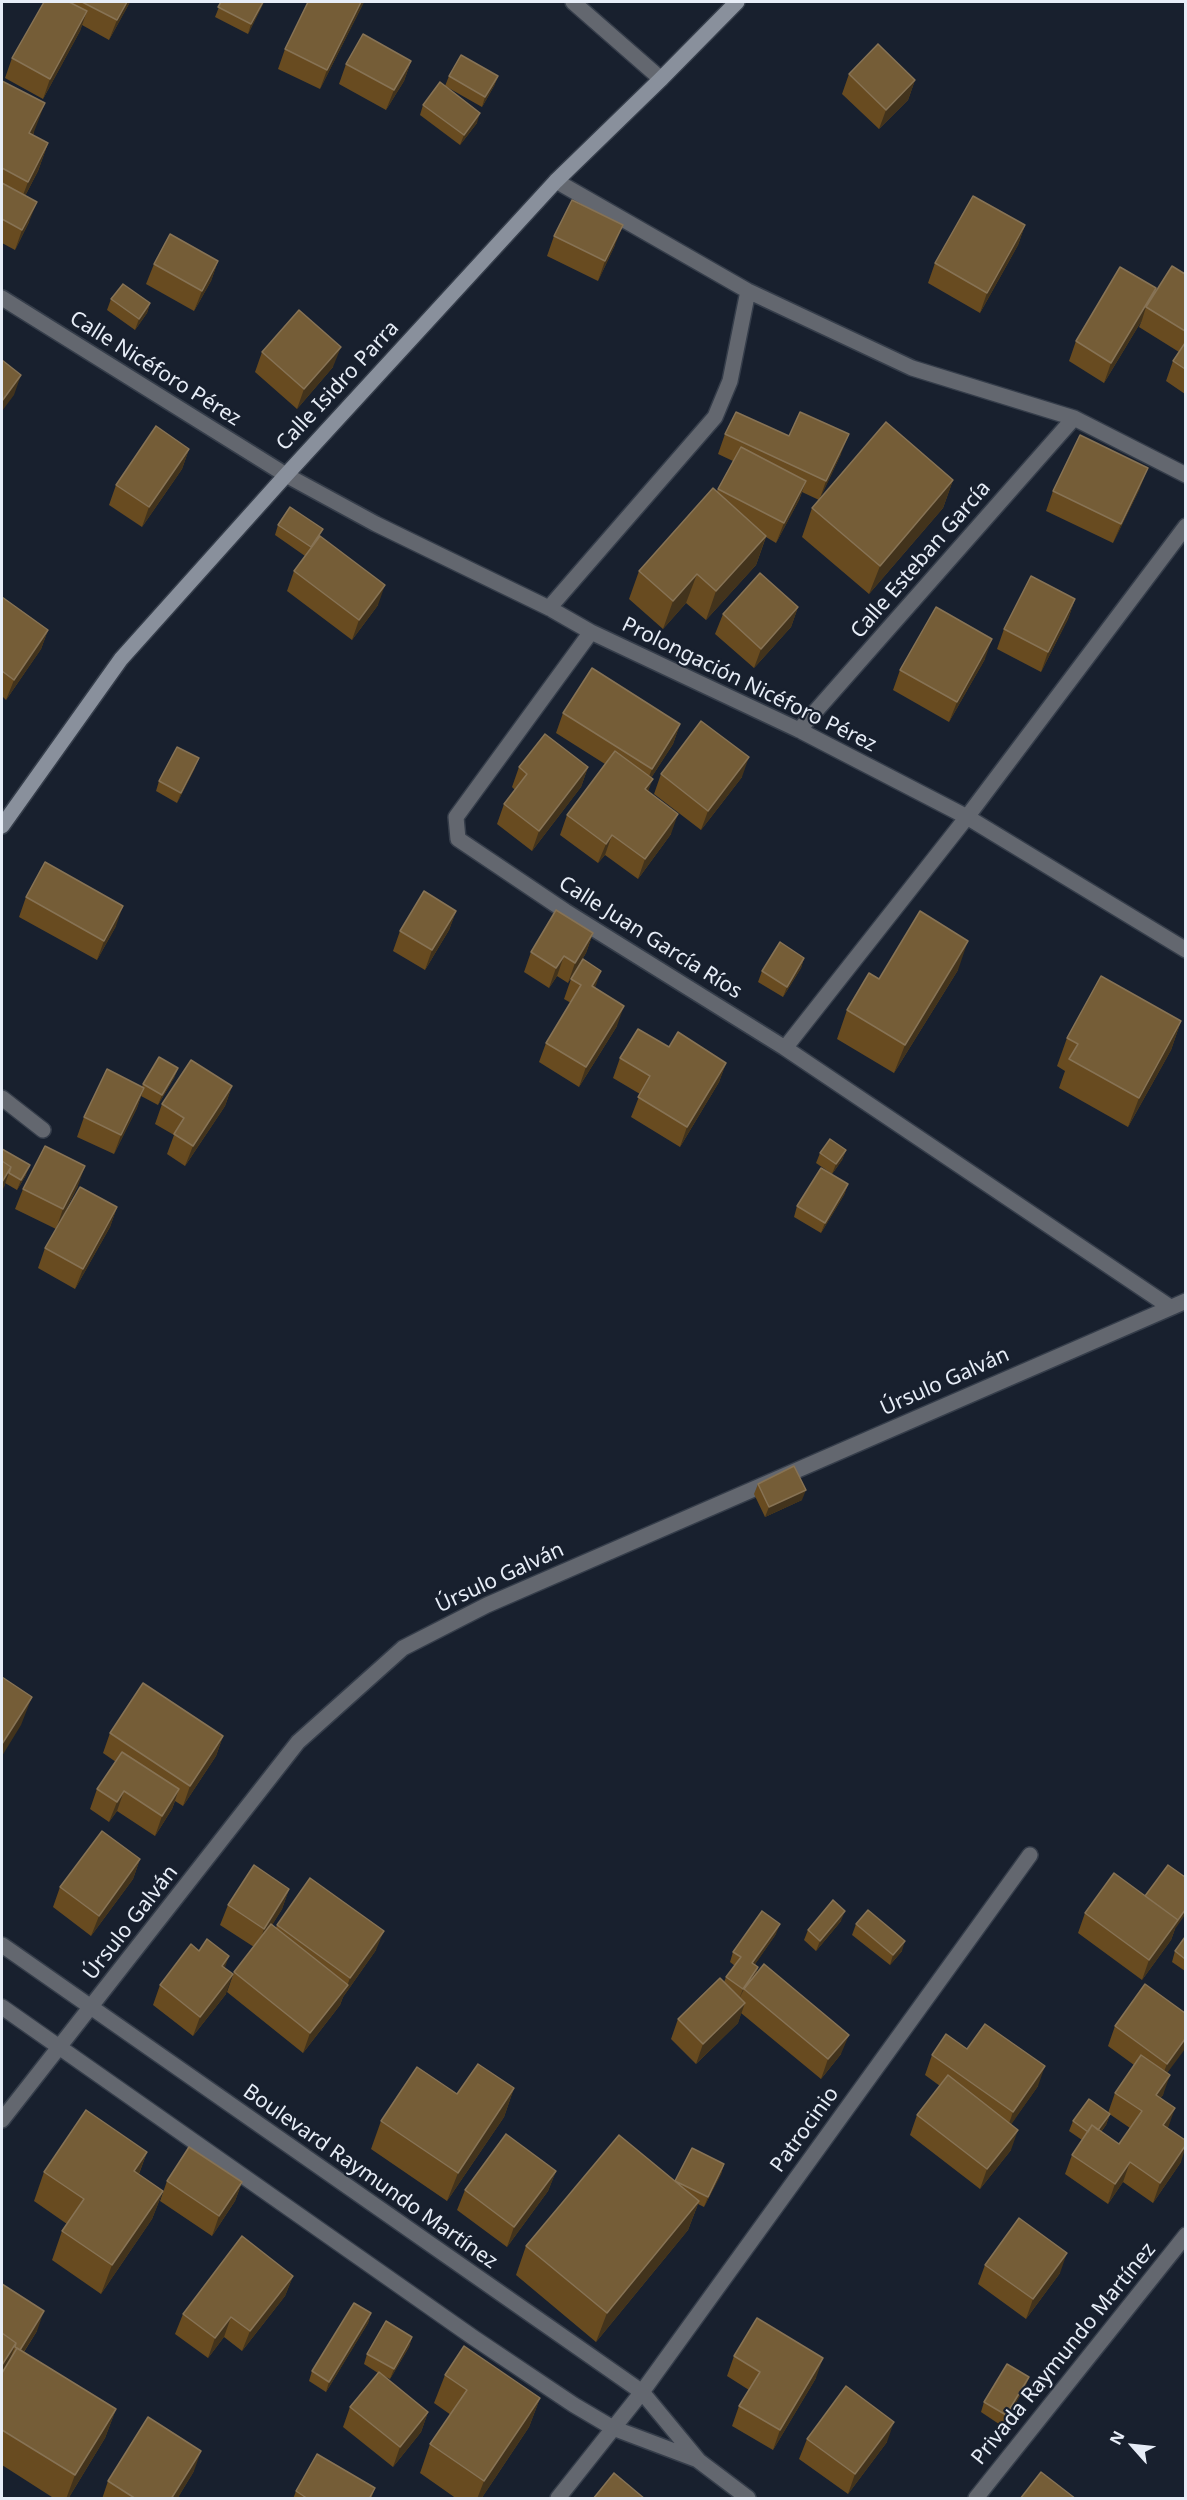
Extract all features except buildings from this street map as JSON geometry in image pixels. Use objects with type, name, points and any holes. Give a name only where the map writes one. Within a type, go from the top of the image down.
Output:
[{"type":"street","points":[[573,2],[661,79]]},
{"type":"street","name":"Calle Isidro Parra","points":[[2,826],[121,659],[286,475],[556,182],[737,2]]},
{"type":"street","points":[[556,182],[748,291],[912,368],[1074,418],[1185,475]]},
{"type":"street","points":[[549,608],[715,417],[730,381],[748,291]]},
{"type":"street","name":"Calle Nicéforo Pérez","points":[[2,298],[286,475]]},
{"type":"street","name":"Calle Esteban García","points":[[799,730],[1074,418]]},
{"type":"street","name":"Prolongación Nicéforo Pérez","points":[[286,475],[376,524],[549,608],[591,632],[799,730],[967,817],[1185,950]]},
{"type":"street","points":[[785,1048],[967,817],[1185,526]]},
{"type":"street","name":"Calle Juan García Ríos","points":[[591,632],[456,817],[459,839],[565,910],[785,1048],[1170,1307]]},
{"type":"street","points":[[2,1098],[43,1130]]},
{"type":"street","name":"Úrsulo Galván","points":[[2,2120],[92,2008],[298,1742],[403,1648],[487,1605],[1185,1300]]},
{"type":"street","name":"Patrocinio","points":[[558,2499],[642,2392],[1030,1855]]},
{"type":"street","name":"Boulevard Raymundo Martínez","points":[[2,1945],[642,2392],[699,2461],[748,2499]]},
{"type":"street","name":"Boulevard Raymundo Martínez","points":[[2,2007],[474,2338],[574,2405],[613,2428],[699,2461]]},
{"type":"street","name":"Privada Raymundo Martínez","points":[[976,2499],[1185,2235]]}]
